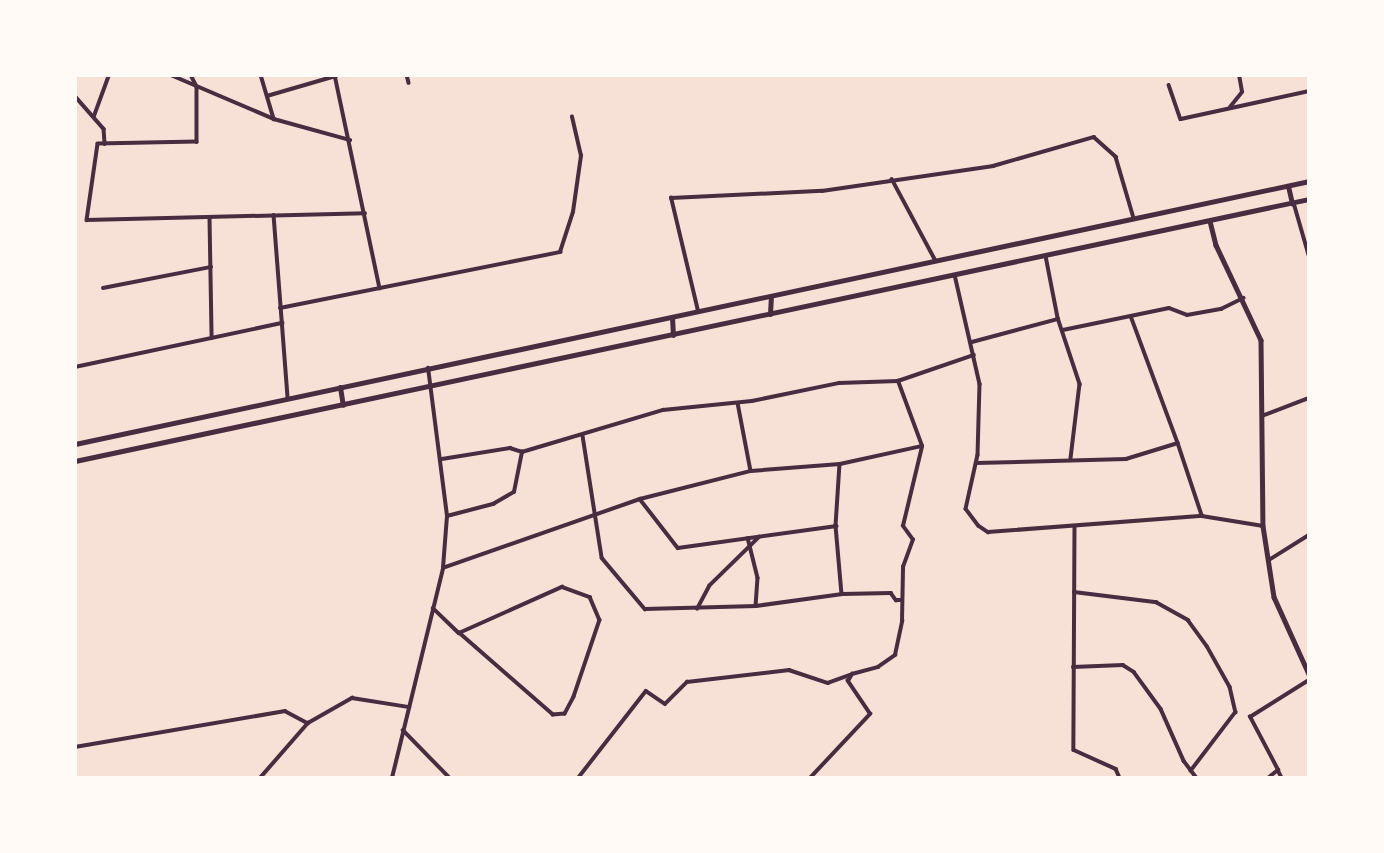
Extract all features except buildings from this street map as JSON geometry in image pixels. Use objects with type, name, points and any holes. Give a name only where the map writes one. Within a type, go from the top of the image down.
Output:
[{"type":"main road","points":[[75,444],[1309,181]]},
{"type":"main road","points":[[1288,186],[1293,203]]},
{"type":"main road","points":[[75,461],[1309,200]]},
{"type":"main road","points":[[770,314],[771,296]]},
{"type":"main road","points":[[672,317],[673,335]]},
{"type":"main road","points":[[340,387],[343,405]]},
{"type":"street","points":[[94,117],[108,75]]},
{"type":"street","points":[[171,75],[274,119],[350,140]]},
{"type":"street","points":[[191,75],[197,87],[197,142],[98,144],[87,220],[365,213]]},
{"type":"street","points":[[261,75],[274,119]]},
{"type":"street","points":[[407,75],[409,83]]},
{"type":"street","points":[[1228,109],[1242,92],[1239,75]]},
{"type":"street","points":[[267,96],[336,76],[380,288]]},
{"type":"street","points":[[1169,85],[1181,119],[1309,91]]},
{"type":"street","points":[[75,96],[104,129],[105,144]]},
{"type":"street","points":[[280,309],[560,252],[573,212],[581,156],[572,117]]},
{"type":"street","points":[[698,311],[671,198],[822,191],[993,166],[1094,137],[1116,157],[1134,219]]},
{"type":"street","points":[[892,180],[936,261]]},
{"type":"street","points":[[1293,203],[1309,255]]},
{"type":"street","points":[[274,215],[288,398]]},
{"type":"street","points":[[210,217],[212,338]]},
{"type":"street","points":[[1210,221],[1216,245],[1244,298],[1261,340],[1263,526],[1274,597],[1309,674]]},
{"type":"street","points":[[1046,256],[1058,318],[1080,384],[1071,458]]},
{"type":"street","points":[[103,288],[211,267]]},
{"type":"street","points":[[955,275],[980,384],[976,463],[966,509],[979,526],[988,532],[1202,516],[1263,526]]},
{"type":"street","points":[[1063,330],[1169,308],[1187,316],[1221,309],[1244,298]]},
{"type":"street","points":[[1131,316],[1202,516]]},
{"type":"street","points":[[972,341],[1058,318]]},
{"type":"street","points":[[75,367],[282,323]]},
{"type":"street","points":[[441,460],[510,448],[522,452],[663,410],[737,403],[839,383],[898,381],[974,355]]},
{"type":"street","points":[[392,778],[443,568],[447,516],[428,368]]},
{"type":"street","points":[[578,778],[646,691],[665,704],[687,682],[789,670],[828,683],[895,655],[903,567],[913,540],[903,526],[922,446],[898,381]]},
{"type":"street","points":[[1262,416],[1309,398]]},
{"type":"street","points":[[737,403],[751,471]]},
{"type":"street","points":[[583,436],[602,558],[645,609],[756,606],[842,594],[891,593],[896,600],[902,600]]},
{"type":"street","points":[[976,463],[1071,458],[1126,459],[1178,443]]},
{"type":"street","points":[[443,568],[596,512],[640,499],[751,471],[840,464],[922,446]]},
{"type":"street","points":[[447,516],[493,504],[514,492],[522,452]]},
{"type":"street","points":[[840,464],[836,526],[842,594]]},
{"type":"street","points":[[640,499],[678,548],[836,526]]},
{"type":"street","points":[[1075,527],[1074,750],[1116,769],[1120,778]]},
{"type":"street","points":[[1268,560],[1309,535]]},
{"type":"street","points":[[697,609],[709,586],[761,536]]},
{"type":"street","points":[[748,538],[752,545],[758,578],[756,606]]},
{"type":"street","points":[[433,608],[459,633],[553,715],[565,713],[574,698],[600,620],[590,597],[562,587],[459,633]]},
{"type":"street","points":[[1074,592],[1156,602],[1188,620],[1208,646],[1230,687],[1237,712],[1191,771]]},
{"type":"street","points":[[1073,667],[1123,665],[1134,671],[1161,709],[1197,778]]},
{"type":"street","points":[[810,778],[870,714],[848,681],[852,674]]},
{"type":"street","points":[[1282,778],[1250,717],[1309,680]]},
{"type":"street","points":[[260,778],[308,723],[352,698],[409,707]]},
{"type":"street","points":[[75,747],[285,711],[308,723]]},
{"type":"street","points":[[403,730],[450,778]]},
{"type":"street","points":[[1268,778],[1278,770]]}]
